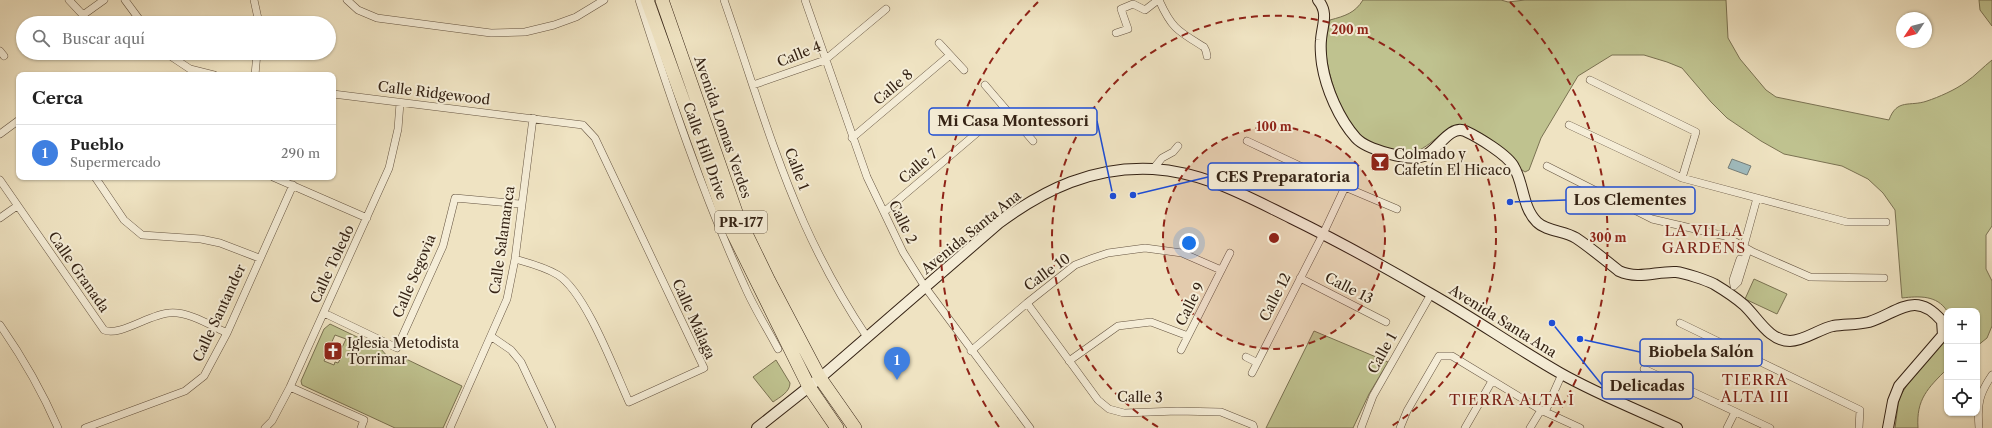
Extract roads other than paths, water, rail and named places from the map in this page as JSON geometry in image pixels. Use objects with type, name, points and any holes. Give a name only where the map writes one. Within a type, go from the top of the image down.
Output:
[{"type":"highway","name":"Avenida Lomas Verdes","points":[[647,0],[725,217],[809,387],[836,428]]},
{"type":"highway","name":"Avenida Lomas Verdes","points":[[662,0],[737,215],[820,378],[855,428]]},
{"type":"street","points":[[69,0],[83,15],[104,0]]},
{"type":"street","points":[[125,0],[137,16]]},
{"type":"street","points":[[254,0],[257,16]]},
{"type":"street","points":[[347,0],[358,10],[377,18],[491,32],[525,32],[554,26],[576,18],[604,0]]},
{"type":"street","name":"Calle Hill Drive","points":[[639,0],[715,218],[745,289],[778,349]]},
{"type":"street","name":"Calle 1","points":[[724,0],[783,171],[804,223],[848,308],[867,337]]},
{"type":"street","name":"Calle 2","points":[[805,0],[852,138],[867,177],[903,252],[925,287],[971,351],[1030,428]]},
{"type":"street","points":[[1116,33],[1128,29],[1121,9],[1131,2],[1145,10],[1159,0],[1168,19],[1177,30],[1204,47],[1207,56]]},
{"type":"street","points":[[1318,0],[1324,11],[1321,48],[1323,66],[1330,92],[1349,130],[1363,144],[1379,150],[1413,158],[1423,156],[1431,152],[1453,131],[1464,130],[1511,162],[1517,175],[1527,208],[1538,224],[1575,238],[1619,271],[1628,275],[1640,276],[1676,272],[1732,290],[1769,334],[1783,340],[1792,341],[1833,326],[1860,324],[1871,321],[1894,309],[1914,304],[1922,306],[1938,316],[1942,322],[1943,334],[1899,386],[1893,401],[1888,428]]},
{"type":"street","name":"Calle 4","points":[[753,85],[825,60],[886,9]]},
{"type":"street","points":[[939,43],[964,70]]},
{"type":"street","name":"Calle 8","points":[[852,138],[950,55]]},
{"type":"street","points":[[176,60],[190,69],[202,72]]},
{"type":"street","points":[[255,72],[256,60]]},
{"type":"street","points":[[1590,80],[1696,132],[1682,178]]},
{"type":"street","points":[[985,85],[1033,141]]},
{"type":"street","name":"Calle Ridgewood","points":[[336,94],[533,118]]},
{"type":"street","name":"Calle Toledo","points":[[266,428],[272,421],[290,387],[367,218],[392,159],[398,129],[400,103]]},
{"type":"street","name":"Calle 7","points":[[884,212],[1005,109]]},
{"type":"street","name":"Calle Salamanca","points":[[450,428],[492,337],[507,300],[515,259],[520,204],[533,118]]},
{"type":"street","name":"Calle Málaga","points":[[515,259],[558,275],[575,292],[586,308],[629,402],[704,368],[595,138],[583,125],[533,118]]},
{"type":"street","points":[[0,134],[16,122]]},
{"type":"street","points":[[1569,125],[1682,178],[1847,222],[1886,222]]},
{"type":"street","points":[[1247,141],[1345,187],[1397,209]]},
{"type":"street","points":[[1153,170],[1162,158],[1173,152],[1178,146]]},
{"type":"street","points":[[1547,166],[1652,219],[1725,236],[1742,251],[1747,253],[1738,282],[1732,290]]},
{"type":"street","name":"Avenida Santa Ana","points":[[757,428],[820,378],[999,223],[1027,202],[1092,175],[1136,169],[1171,171],[1224,184],[1323,234],[1431,294],[1562,374],[1677,428]]},
{"type":"street","name":"Calle Granada","points":[[0,180],[104,330],[117,331],[155,316],[168,313],[180,313],[227,333]]},
{"type":"street","points":[[97,180],[124,220],[142,235],[202,239],[220,243],[259,258]]},
{"type":"street","points":[[280,180],[367,218]]},
{"type":"street","name":"Calle Santander","points":[[85,428],[185,391],[195,385],[209,369],[227,333],[259,258],[293,185]]},
{"type":"street","name":"Calle 12","points":[[1252,373],[1256,362],[1323,234],[1345,187]]},
{"type":"street","name":"Calle Segovia","points":[[324,313],[398,348],[444,246],[455,198],[520,204]]},
{"type":"street","points":[[1732,290],[1733,280],[1757,198]]},
{"type":"street","points":[[0,218],[17,206]]},
{"type":"street","name":"Calle 10","points":[[971,351],[1027,303],[1075,265],[1108,253],[1145,248],[1163,250],[1182,253],[1222,270]]},
{"type":"street","points":[[1742,251],[1810,277],[1884,278]]},
{"type":"street","name":"Calle 9","points":[[1181,350],[1230,253]]},
{"type":"street","name":"Calle 13","points":[[1300,278],[1386,322]]},
{"type":"street","name":"Calle 1","points":[[1361,428],[1373,396],[1431,294]]},
{"type":"street","name":"Calle 3","points":[[1027,303],[1098,400],[1109,410],[1124,413],[1177,411],[1221,412],[1253,425],[1254,428]]},
{"type":"street","points":[[1070,361],[1118,326],[1151,322],[1188,336]]},
{"type":"street","points":[[1680,323],[1860,410],[1859,428]]},
{"type":"street","points":[[0,325],[23,358],[44,396],[58,428]]},
{"type":"street","points":[[492,337],[507,347],[521,362],[552,428]]},
{"type":"street","points":[[1400,428],[1407,411],[1439,356],[1452,356],[1543,411],[1580,428]]},
{"type":"street","points":[[1246,357],[1256,362]]},
{"type":"street","points":[[1644,370],[1770,428]]},
{"type":"street","points":[[1530,428],[1543,411],[1562,374]]},
{"type":"street","points":[[1979,428],[1977,407],[1982,389],[1992,374]]},
{"type":"street","points":[[1465,428],[1492,381]]},
{"type":"street","points":[[290,387],[364,420],[361,428]]},
{"type":"street","points":[[1727,428],[1735,412]]},
{"type":"water","points":[[1732,159],[1751,166],[1747,175],[1728,168]]},
{"type":"place","name":"Colmado y Cafetín El Hicaco","points":[[1380,162]]},
{"type":"place","name":"CES Preparatoria","points":[[1133,195]]},
{"type":"place","name":"Mi Casa Montessori","points":[[1113,196]]},
{"type":"place","name":"Los Clementes","points":[[1510,202]]},
{"type":"place","name":"Delicadas","points":[[1552,323]]},
{"type":"place","name":"Biobela Salón","points":[[1580,339]]},
{"type":"place","name":"Iglesia Metodista Torrimar","points":[[333,351]]},
{"type":"place","name":"Pueblo","points":[[897,380]]},
{"type":"district","name":"LA VILLA GARDENS","points":[[1704,240]]},
{"type":"district","name":"TIERRA ALTA III","points":[[1755,388]]},
{"type":"district","name":"TIERRA ALTA I","points":[[1512,400]]}]
